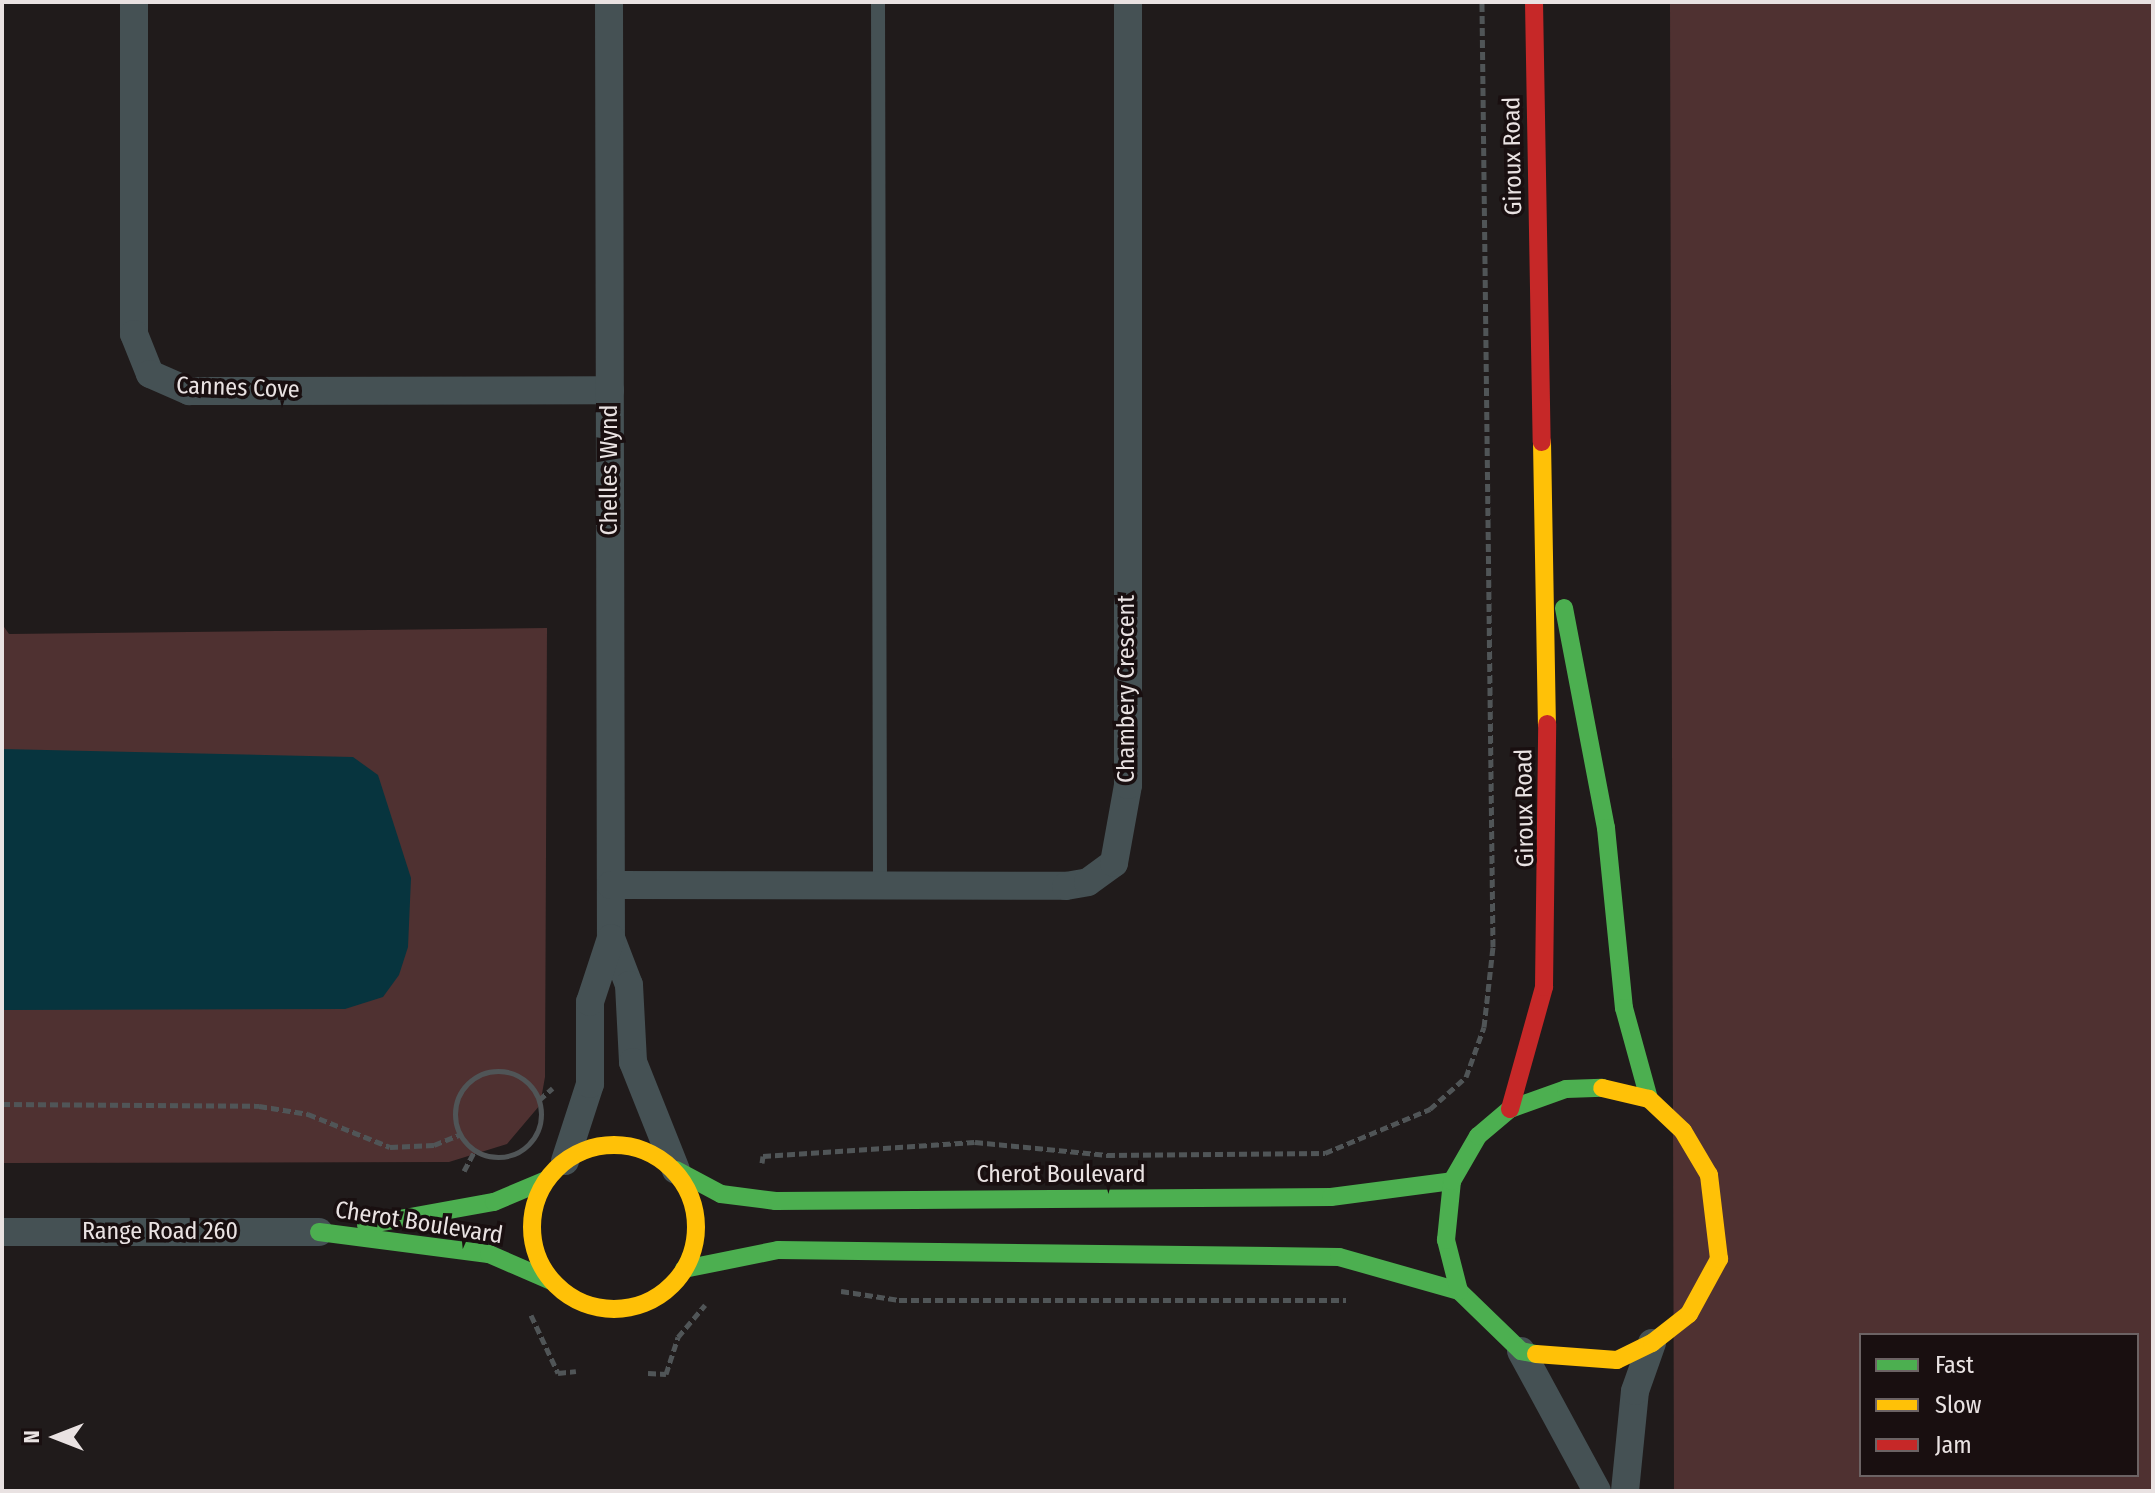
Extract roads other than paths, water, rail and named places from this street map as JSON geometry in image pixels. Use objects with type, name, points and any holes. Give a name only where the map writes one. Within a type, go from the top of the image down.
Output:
[{"type":"street","name":"Cannes Cove","points":[[134,2],[134,334],[150,374],[189,391],[610,390]]},
{"type":"street","name":"Chelles Wynd","points":[[556,1170],[590,1084],[590,1002],[611,938],[609,2]]},
{"type":"street","name":"Chambery Crescent","points":[[611,885],[880,887],[1088,882],[1114,863],[1122,844],[1128,2]]},
{"type":"street","name":"Giroux Road","points":[[1510,1109],[1544,987],[1550,898],[1534,2]]},
{"type":"street","name":"Giroux Road","points":[[1543,502],[1606,828],[1624,1008],[1649,1099]]},
{"type":"street","name":"Chelles Wynd","points":[[611,938],[629,985],[633,1062],[676,1170]]},
{"type":"street","points":[[1459,1291],[1446,1240],[1452,1181],[1478,1136],[1510,1109],[1566,1089],[1649,1099],[1690,1142],[1709,1175],[1719,1219],[1719,1259],[1708,1289],[1652,1343],[1593,1362],[1521,1351]]},
{"type":"street","name":"Cherot Boulevard","points":[[319,1232],[494,1202],[556,1170],[615,1145],[642,1150],[707,1189],[776,1201],[1331,1197],[1452,1181]]},
{"type":"street","name":"Cherot Boulevard","points":[[551,1281],[531,1230],[556,1170]]},
{"type":"street","name":"Cherot Boulevard","points":[[319,1232],[489,1254],[551,1281],[598,1309],[625,1310],[668,1291],[684,1269],[696,1235],[694,1207],[676,1170]]},
{"type":"street","name":"Range Road 260","points":[[2,1232],[319,1232]]},
{"type":"street","points":[[684,1269],[778,1250],[1339,1257],[1459,1291],[1521,1351],[1597,1491]]},
{"type":"street","points":[[1625,1491],[1635,1391],[1652,1343]]},
{"type":"lane","points":[[878,2],[880,887]]},
{"type":"water","points":[[2,749],[353,757],[378,775],[411,878],[408,947],[399,975],[383,997],[345,1009],[2,1010]]}]
